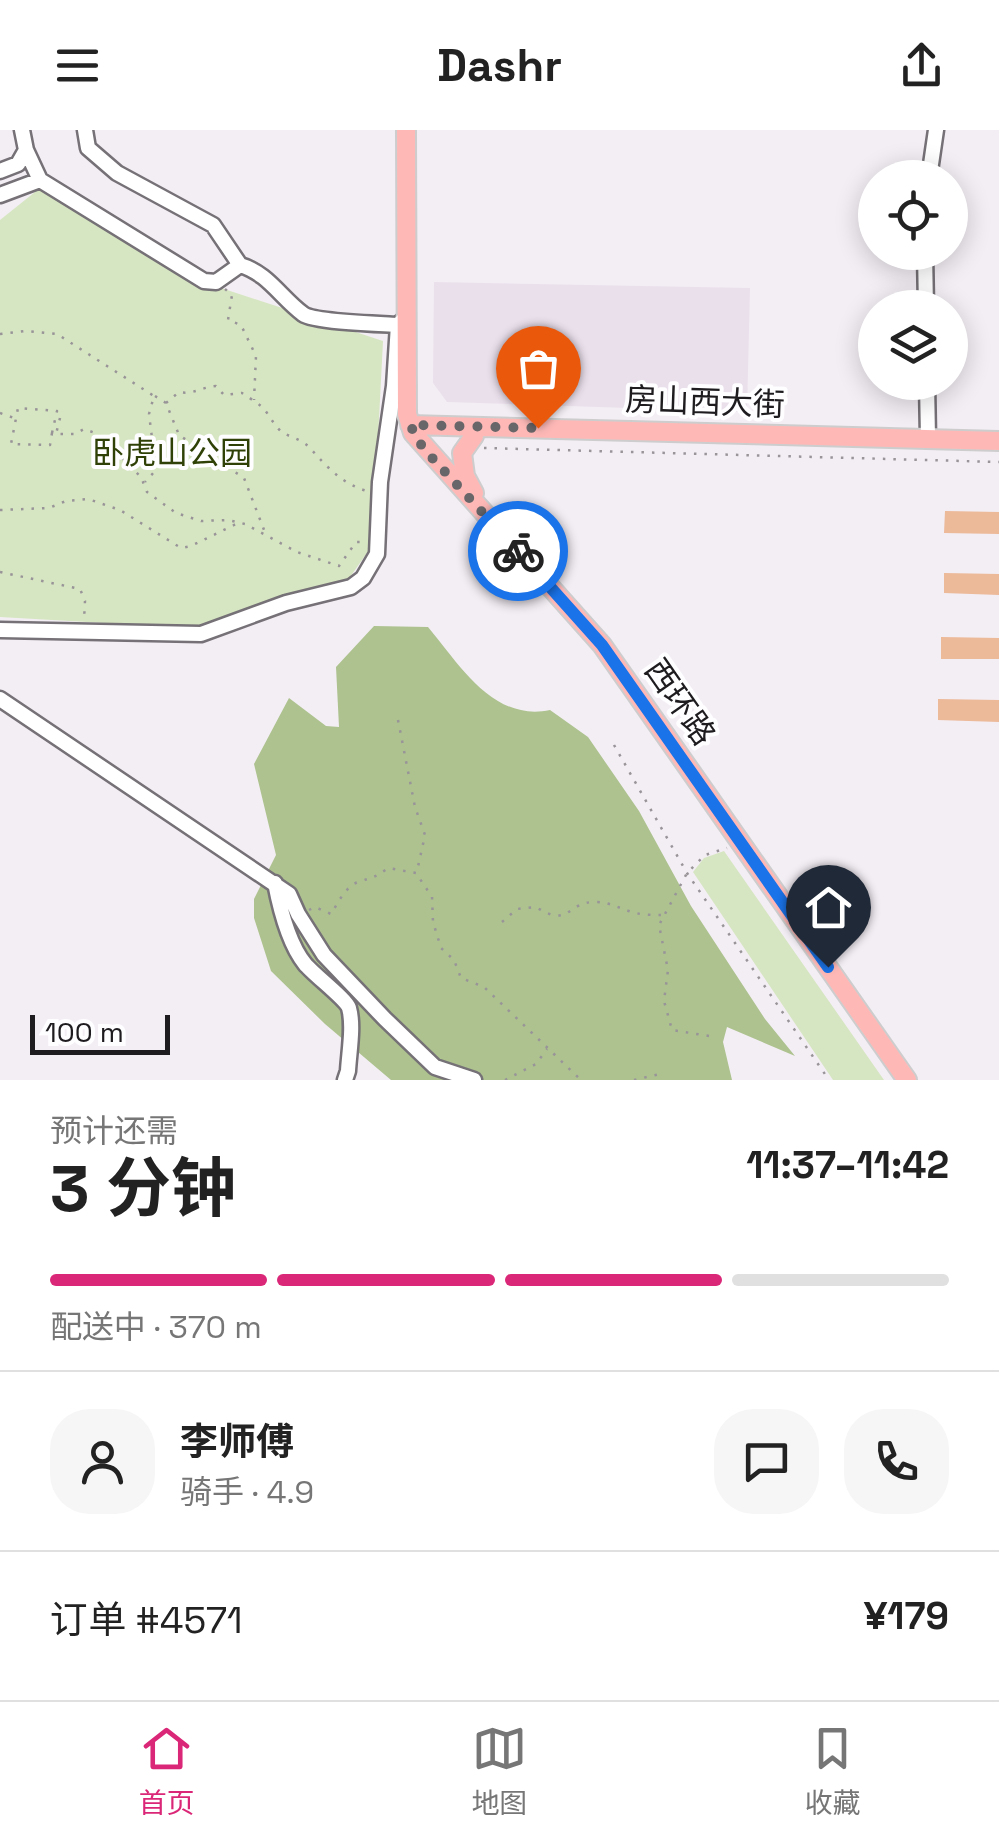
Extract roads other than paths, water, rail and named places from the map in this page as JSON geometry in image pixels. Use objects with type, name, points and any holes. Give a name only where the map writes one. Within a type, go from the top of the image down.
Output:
[{"type":"main road","points":[[410,130],[403,320],[416,430]]},
{"type":"main road","points":[[410,130],[416,430]]},
{"type":"main road","name":"房山西大街","points":[[416,430],[999,441]]},
{"type":"main road","name":"房山西大街","points":[[416,430],[472,442],[999,450]]},
{"type":"main road","name":"西环路","points":[[416,430],[580,610],[619,659],[911,1080]]},
{"type":"main road","name":"西环路","points":[[416,430],[602,645],[911,1080]]},
{"type":"main road","points":[[472,442],[464,446],[462,462],[477,498]]},
{"type":"street","points":[[22,130],[26,150],[40,180],[204,281],[216,282],[240,265]]},
{"type":"street","points":[[0,630],[201,634],[275,606],[352,587],[372,566],[379,541],[380,494],[403,320],[306,317],[269,281],[240,265],[213,224],[180,210],[117,173],[88,148],[86,130]]},
{"type":"street","points":[[932,160],[936,130]]},
{"type":"street","points":[[0,170],[18,164],[26,150]]},
{"type":"street","points":[[0,195],[40,180]]},
{"type":"street","points":[[927,400],[928,438]]},
{"type":"street","points":[[0,700],[289,894],[324,954],[423,1055],[436,1066],[474,1080]]},
{"type":"street","points":[[275,883],[281,912],[301,959],[326,987],[343,998],[349,1010],[345,1080]]},
{"type":"park label","name":"卧虎山公园","points":[[172,453]]}]
